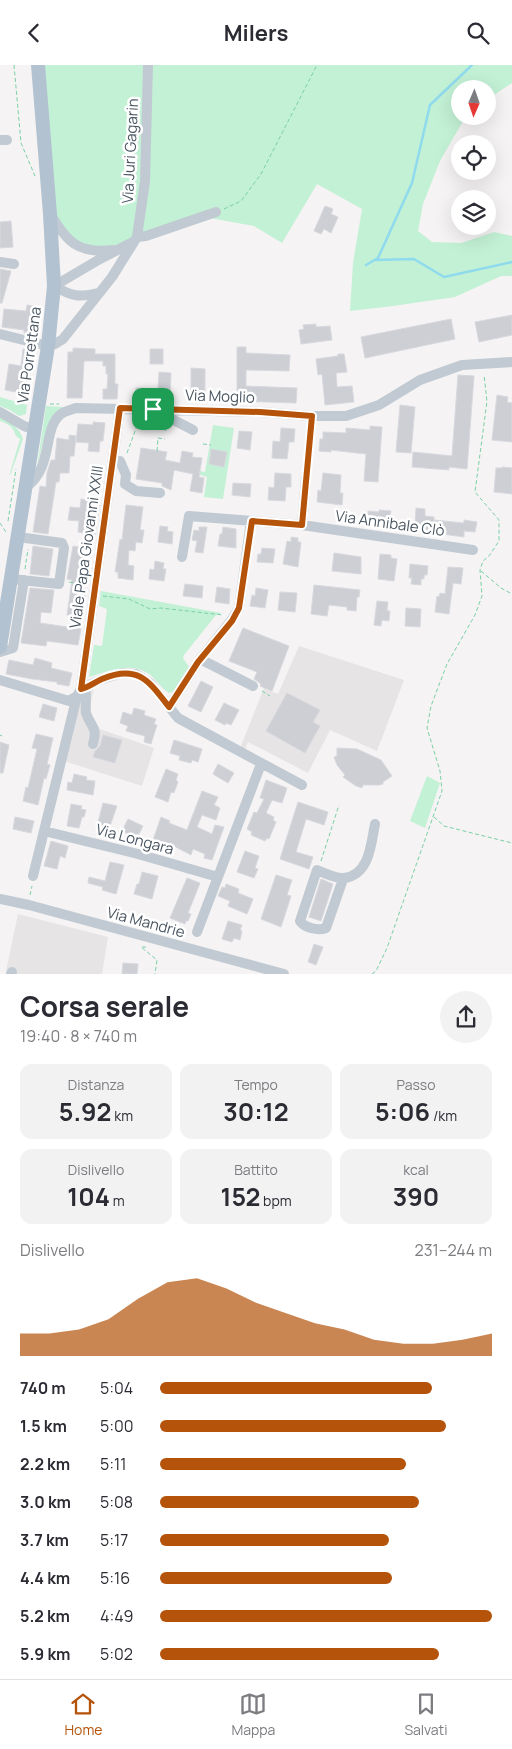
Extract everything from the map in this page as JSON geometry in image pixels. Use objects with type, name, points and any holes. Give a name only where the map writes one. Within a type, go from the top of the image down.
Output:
[{"type":"main road","name":"Via Porrettana","points":[[0,644],[18,579],[18,537],[48,346],[54,286],[38,65]]},
{"type":"street","name":"Via Juri Gagarin","points":[[48,346],[56,344],[63,339],[112,277],[135,240],[145,181],[148,65]]},
{"type":"street","points":[[54,286],[135,240],[216,212]]},
{"type":"street","points":[[50,214],[64,236],[79,247],[97,251],[119,249]]},
{"type":"street","points":[[0,262],[14,264]]},
{"type":"street","points":[[54,286],[71,295],[84,296],[98,293]]},
{"type":"street","points":[[71,295],[81,315]]},
{"type":"street","points":[[0,334],[48,346]]},
{"type":"street","name":"Via Moglio","points":[[70,410],[91,407],[346,416],[378,405],[420,380],[462,365],[512,362]]},
{"type":"street","name":"Viale Papa Giovanni XXIII","points":[[84,689],[95,591],[120,408]]},
{"type":"street","points":[[153,409],[193,431]]},
{"type":"street","points":[[26,487],[35,481],[41,472],[54,422],[62,413],[70,410]]},
{"type":"street","points":[[0,412],[24,427],[35,430]]},
{"type":"street","points":[[113,460],[120,461],[126,475],[125,485],[136,491],[160,493]]},
{"type":"street","points":[[302,525],[306,478]]},
{"type":"street","name":"Via Annibale Clò","points":[[182,557],[189,516],[302,525],[473,550]]},
{"type":"street","points":[[169,707],[200,659],[239,608],[252,521]]},
{"type":"street","points":[[18,537],[62,543],[64,547],[59,584],[18,579]]},
{"type":"street","points":[[200,659],[253,686]]},
{"type":"street","points":[[0,680],[69,701],[84,689],[114,674],[136,674],[151,684],[178,718],[302,785]]},
{"type":"street","points":[[84,689],[87,698],[86,712],[96,733],[93,744]]},
{"type":"street","points":[[33,876],[84,689]]},
{"type":"street","points":[[197,932],[261,763]]},
{"type":"street","points":[[343,879],[326,928],[320,930],[303,925],[300,921],[317,871],[343,879],[358,872],[368,858],[375,824]]},
{"type":"street","name":"Via Longara","points":[[44,831],[138,854],[218,877]]},
{"type":"street","name":"Via Mandrie","points":[[0,899],[29,905],[283,974]]},
{"type":"path","points":[[14,65],[21,143],[37,180]]},
{"type":"path","points":[[216,212],[241,201],[261,174],[317,65]]},
{"type":"path","points":[[372,974],[376,971],[387,948],[442,791],[440,771],[427,728],[431,705],[447,664],[475,615],[482,596],[480,570],[483,561],[490,556],[499,541],[498,520],[475,492],[487,401],[483,364]]},
{"type":"path","points":[[39,403],[66,405],[70,410]]},
{"type":"path","points":[[306,478],[312,416]]},
{"type":"path","points":[[129,447],[138,423],[145,419],[161,426],[166,431]]},
{"type":"path","points":[[156,451],[158,438],[165,439]]},
{"type":"path","points":[[203,443],[210,445]]},
{"type":"path","points":[[480,570],[501,588],[512,594]]},
{"type":"path","points":[[60,581],[129,599],[150,609],[161,608],[234,616]]},
{"type":"path","points":[[317,871],[340,805]]},
{"type":"path","points":[[434,816],[444,826],[512,843]]},
{"type":"path","points":[[29,905],[33,876]]},
{"type":"path","points":[[155,974],[157,960]]},
{"type":"shaded area","points":[[299,646],[404,680],[377,751],[330,730],[308,773],[248,742],[243,754],[239,751],[264,688],[278,694]]},
{"type":"shaded area","points":[[94,688],[89,711],[100,729],[154,748],[142,786],[64,761],[79,697]]},
{"type":"shaded area","points":[[18,914],[108,937],[102,974],[18,974],[6,971]]},
{"type":"green space","points":[[37,65],[512,65],[512,83],[496,94],[496,80],[451,80],[451,125],[461,125],[455,135],[451,135],[451,142],[440,161],[423,204],[418,231],[432,242],[461,243],[485,235],[496,235],[496,232],[512,236],[512,276],[501,276],[455,297],[350,311],[353,263],[362,209],[317,184],[282,243],[254,226],[210,218],[122,245],[90,248],[73,242],[52,222]]},
{"type":"green space","points":[[0,397],[27,405],[26,414],[19,416],[0,406]]},
{"type":"green space","points":[[46,406],[64,407],[58,410],[49,424],[37,467]]},
{"type":"green space","points":[[0,415],[17,428],[23,439],[9,476],[20,439],[10,426],[0,421]]},
{"type":"green space","points":[[213,425],[234,428],[223,499],[204,497],[207,477],[198,474],[200,471],[205,472]]},
{"type":"green space","points":[[101,591],[221,613],[216,615],[184,655],[183,658],[189,667],[174,691],[169,693],[149,674],[135,668],[119,668],[89,677],[94,645],[102,646],[107,609],[99,606]]},
{"type":"green space","points":[[427,776],[440,783],[425,828],[410,821]]},
{"type":"building","points":[[325,206],[333,209],[331,214],[338,217],[331,233],[324,229],[321,234],[314,231]]},
{"type":"building","points":[[11,221],[13,247],[0,248],[0,222]]},
{"type":"building","points":[[0,269],[11,271],[2,303],[0,303]]},
{"type":"building","points":[[27,305],[39,307],[35,336],[24,333],[24,330],[2,327],[4,309],[26,311]]},
{"type":"building","points":[[512,315],[512,335],[479,342],[475,322]]},
{"type":"building","points":[[451,319],[455,339],[365,358],[361,337]]},
{"type":"building","points":[[316,324],[316,327],[330,326],[332,340],[301,344],[299,330],[304,329],[303,325]]},
{"type":"building","points":[[237,347],[246,347],[246,353],[290,355],[289,371],[246,370],[246,386],[297,388],[296,403],[237,401]]},
{"type":"building","points":[[73,348],[95,349],[95,354],[115,354],[115,384],[118,384],[117,399],[103,399],[103,389],[107,389],[108,374],[106,374],[106,366],[103,366],[103,361],[84,361],[82,398],[67,398],[68,352],[73,352]]},
{"type":"building","points":[[23,349],[33,351],[27,394],[5,390],[9,364],[21,366]]},
{"type":"building","points":[[150,349],[163,349],[163,364],[150,364]]},
{"type":"building","points":[[338,354],[344,354],[347,372],[336,373],[337,387],[352,386],[354,402],[325,405],[322,374],[318,375],[316,359],[338,356]]},
{"type":"building","points":[[191,368],[205,369],[205,396],[191,395]]},
{"type":"building","points":[[159,372],[171,373],[170,399],[135,398],[136,388],[158,389]]},
{"type":"building","points":[[458,375],[474,376],[467,469],[449,467],[449,470],[412,467],[413,452],[452,456]]},
{"type":"building","points":[[497,395],[508,397],[507,402],[512,403],[512,442],[492,440]]},
{"type":"building","points":[[400,405],[415,407],[411,453],[396,452]]},
{"type":"building","points":[[93,422],[105,423],[103,441],[100,441],[99,452],[88,451],[89,443],[76,442],[78,424],[93,425]]},
{"type":"building","points":[[370,426],[382,427],[378,482],[364,481],[366,454],[331,450],[331,452],[319,451],[323,432],[346,433],[346,428],[370,430]]},
{"type":"building","points":[[281,428],[295,429],[294,442],[289,442],[287,459],[272,458],[273,441],[280,442]]},
{"type":"building","points":[[239,431],[252,432],[250,450],[237,448]]},
{"type":"building","points":[[69,435],[76,436],[74,456],[70,456],[69,473],[60,473],[59,482],[56,482],[48,534],[33,532],[40,486],[46,487],[47,473],[51,460],[55,460],[57,438],[69,440]]},
{"type":"building","points":[[141,448],[167,452],[165,460],[180,463],[182,451],[193,453],[192,457],[202,458],[199,477],[204,478],[202,493],[190,491],[193,474],[174,470],[171,490],[162,486],[162,483],[136,479]]},
{"type":"building","points":[[211,449],[227,452],[224,467],[209,464]]},
{"type":"building","points":[[496,468],[512,468],[512,494],[494,492]]},
{"type":"building","points":[[275,473],[291,474],[291,487],[286,487],[285,501],[268,500],[269,487],[274,488]]},
{"type":"building","points":[[323,473],[341,475],[340,493],[343,493],[342,505],[317,502],[318,490],[321,491]]},
{"type":"building","points":[[233,483],[251,484],[250,497],[232,495]]},
{"type":"building","points":[[81,499],[100,502],[95,535],[78,532],[79,521],[68,520],[70,507],[80,508]]},
{"type":"building","points":[[126,505],[143,507],[140,530],[144,530],[142,543],[136,542],[135,551],[129,550],[128,565],[134,566],[133,580],[118,578],[118,572],[115,572],[120,539],[122,540]]},
{"type":"building","points":[[416,508],[425,509],[425,516],[434,517],[434,520],[464,523],[464,520],[477,522],[475,532],[464,531],[464,537],[442,534],[442,531],[415,529]]},
{"type":"building","points":[[379,510],[391,511],[388,525],[367,523],[368,511],[379,512]]},
{"type":"building","points":[[160,526],[168,527],[167,531],[173,532],[172,544],[158,542]]},
{"type":"building","points":[[199,527],[207,527],[203,553],[195,552],[197,541],[192,540],[194,530],[199,531]]},
{"type":"building","points":[[223,527],[236,529],[236,548],[218,546]]},
{"type":"building","points":[[291,537],[298,538],[298,542],[301,542],[298,567],[283,564],[287,541],[291,542]]},
{"type":"building","points":[[33,546],[53,549],[49,576],[30,574]]},
{"type":"building","points":[[73,546],[89,549],[87,558],[90,558],[89,565],[85,564],[81,590],[86,591],[82,616],[67,615],[72,580],[67,579]]},
{"type":"building","points":[[262,548],[275,549],[273,563],[257,562],[258,554],[261,554]]},
{"type":"building","points":[[334,553],[361,557],[361,574],[332,571]]},
{"type":"building","points":[[380,554],[391,555],[391,558],[397,559],[394,581],[378,579]]},
{"type":"building","points":[[155,561],[164,563],[163,569],[166,569],[164,581],[149,579],[150,569],[154,570]]},
{"type":"building","points":[[410,564],[428,566],[427,575],[424,575],[424,579],[421,579],[421,585],[411,584],[412,578],[409,578]]},
{"type":"building","points":[[448,567],[463,568],[461,584],[453,583],[449,614],[435,612],[437,596],[439,597],[440,593],[445,594]]},
{"type":"building","points":[[185,584],[203,586],[202,598],[183,596]]},
{"type":"building","points":[[314,585],[360,590],[359,597],[357,597],[356,611],[347,610],[347,607],[329,605],[327,616],[311,614]]},
{"type":"building","points":[[217,587],[230,589],[229,604],[215,602]]},
{"type":"building","points":[[30,588],[54,590],[51,613],[41,612],[40,623],[81,629],[78,645],[47,641],[46,646],[21,643]]},
{"type":"building","points":[[256,588],[268,590],[265,608],[250,606],[252,595],[255,596]]},
{"type":"building","points":[[280,592],[297,593],[295,612],[278,610]]},
{"type":"building","points":[[377,601],[388,602],[387,611],[390,611],[389,621],[382,620],[381,626],[374,625]]},
{"type":"building","points":[[406,608],[421,609],[420,627],[405,626]]},
{"type":"building","points":[[243,628],[289,646],[272,691],[260,686],[261,684],[254,679],[257,672],[229,661]]},
{"type":"building","points":[[35,658],[52,663],[51,668],[72,673],[69,686],[57,684],[57,682],[6,674],[9,660],[33,665]]},
{"type":"building","points":[[201,681],[213,687],[201,712],[188,706]]},
{"type":"building","points":[[287,693],[320,710],[313,722],[320,726],[305,753],[266,731]]},
{"type":"building","points":[[224,703],[239,710],[231,725],[226,723],[225,725],[215,720]]},
{"type":"building","points":[[43,704],[57,708],[54,721],[39,717]]},
{"type":"building","points":[[134,708],[145,711],[144,715],[156,719],[154,724],[157,725],[151,744],[144,742],[145,736],[126,731],[128,726],[120,723],[123,712],[132,715]]},
{"type":"building","points":[[36,734],[53,738],[47,764],[50,765],[46,779],[44,778],[38,805],[23,801],[37,749],[32,748]]},
{"type":"building","points":[[103,735],[122,740],[115,763],[93,757],[95,751],[100,746]]},
{"type":"building","points":[[174,740],[202,749],[198,762],[192,760],[191,763],[179,760],[180,756],[170,753]]},
{"type":"building","points":[[0,742],[9,745],[3,773],[0,773]]},
{"type":"building","points":[[337,748],[357,749],[381,760],[392,776],[383,784],[363,785],[362,788],[356,786],[343,777],[345,775],[337,765],[334,757],[337,756]]},
{"type":"building","points":[[218,764],[234,773],[228,783],[213,774]]},
{"type":"building","points":[[166,769],[178,774],[176,780],[178,782],[174,793],[171,792],[168,802],[155,797]]},
{"type":"building","points":[[74,774],[87,777],[86,780],[95,781],[93,795],[67,790],[68,782],[72,783]]},
{"type":"building","points":[[266,780],[287,788],[282,803],[272,800],[266,813],[274,817],[273,820],[276,822],[269,839],[267,838],[265,841],[251,835],[252,832],[247,829],[254,812],[257,813],[264,799],[260,798]]},
{"type":"building","points":[[202,791],[218,797],[214,805],[220,808],[216,820],[202,815],[197,827],[212,834],[215,825],[224,827],[212,860],[204,858],[205,854],[193,849],[191,855],[168,843],[166,848],[155,843],[153,840],[161,817],[170,821],[169,823],[187,830]]},
{"type":"building","points":[[298,802],[328,812],[324,825],[306,819],[296,852],[313,857],[309,869],[280,859]]},
{"type":"building","points":[[103,803],[117,806],[109,829],[97,826]]},
{"type":"building","points":[[71,804],[82,806],[81,809],[86,810],[79,828],[67,826]]},
{"type":"building","points":[[15,817],[34,821],[31,833],[13,829]]},
{"type":"building","points":[[128,819],[143,826],[137,838],[122,831]]},
{"type":"building","points":[[51,841],[68,846],[65,858],[60,856],[57,869],[44,866]]},
{"type":"building","points":[[245,851],[259,856],[255,868],[258,869],[254,878],[237,872]]},
{"type":"building","points":[[110,862],[124,865],[116,894],[102,890],[103,887],[88,883],[89,877],[105,881]]},
{"type":"building","points":[[142,872],[158,876],[152,899],[134,894]]},
{"type":"building","points":[[276,875],[292,880],[287,895],[291,896],[281,927],[261,919]]},
{"type":"building","points":[[187,878],[200,883],[188,913],[191,914],[185,924],[170,918]]},
{"type":"building","points":[[321,879],[333,884],[321,921],[309,917]]},
{"type":"building","points":[[226,884],[239,889],[238,893],[253,899],[247,914],[228,906],[230,901],[218,896],[222,887],[225,888]]},
{"type":"building","points":[[228,921],[242,925],[240,940],[234,938],[232,942],[222,939]]},
{"type":"building","points":[[314,944],[323,947],[316,965],[308,962]]},
{"type":"building","points":[[123,963],[138,964],[137,974],[122,974]]},
{"type":"waterway","points":[[366,265],[378,258],[412,183],[430,105],[472,65]]},
{"type":"waterway","points":[[375,260],[414,259],[444,277],[512,262]]},
{"type":"route","points":[[120,408],[153,409],[260,412],[312,416],[302,525],[252,521],[239,608],[232,621],[198,662],[169,707],[151,684],[136,674],[114,674],[93,683],[85,689],[81,689],[120,408]]}]
